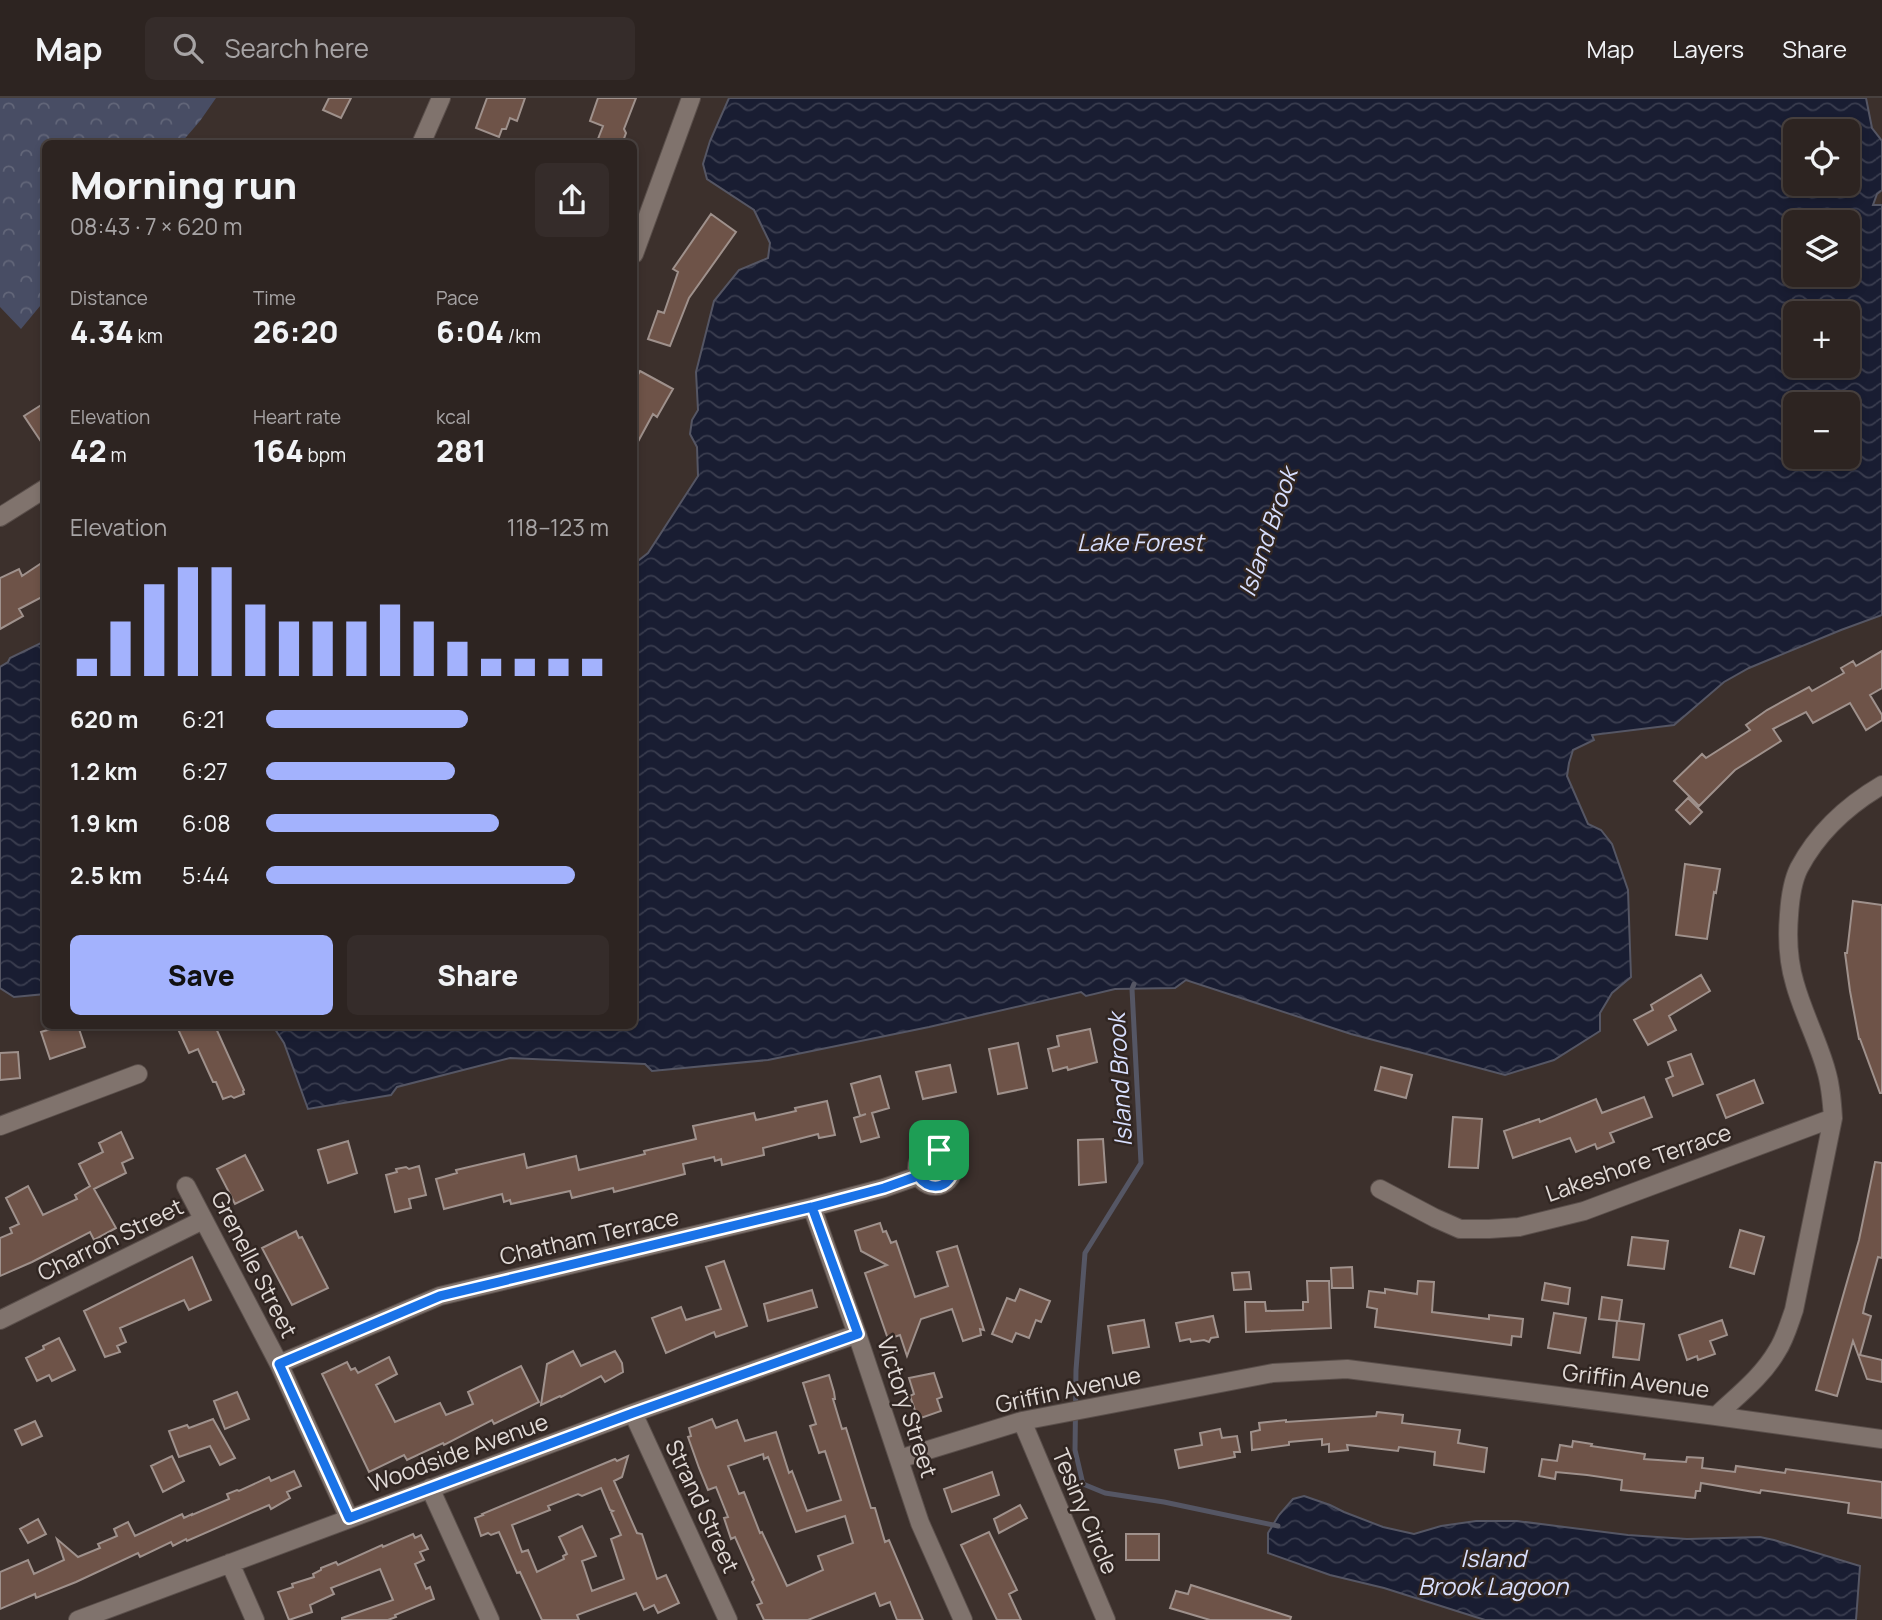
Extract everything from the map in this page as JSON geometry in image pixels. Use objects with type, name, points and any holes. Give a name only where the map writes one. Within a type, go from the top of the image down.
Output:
[{"type":"street","points":[[423,140],[441,98]]},
{"type":"street","points":[[637,246],[691,98]]},
{"type":"street","points":[[0,517],[42,491]]},
{"type":"street","name":"Griffin Avenue","points":[[899,1459],[1022,1421],[1273,1373],[1347,1369],[1716,1416],[1762,1372],[1786,1335],[1794,1310],[1833,1118],[1826,1070],[1795,985],[1790,963],[1787,938],[1791,896],[1798,869],[1822,834],[1844,811],[1882,785]]},
{"type":"street","points":[[0,1126],[138,1074]]},
{"type":"street","name":"Lakeshore Terrace","points":[[1380,1189],[1460,1229],[1519,1227],[1584,1211],[1833,1118]]},
{"type":"street","name":"Chatham Terrace","points":[[279,1364],[440,1296],[812,1207],[918,1176]]},
{"type":"street","name":"Grenelle Street","points":[[186,1186],[279,1364],[349,1518]]},
{"type":"street","name":"Victory Street","points":[[812,1207],[858,1334],[920,1524],[964,1620]]},
{"type":"street","name":"Charron Street","points":[[0,1320],[203,1220]]},
{"type":"street","name":"Woodside Avenue","points":[[78,1620],[633,1413],[858,1334]]},
{"type":"street","name":"Strand Street","points":[[633,1413],[728,1620]]},
{"type":"street","points":[[1716,1416],[1882,1439]]},
{"type":"street","name":"Tesiny Circle","points":[[1022,1421],[1106,1620]]},
{"type":"street","points":[[430,1488],[490,1620]]},
{"type":"street","points":[[230,1563],[256,1620]]},
{"type":"green space","points":[[0,98],[216,98],[184,140],[42,140],[42,304],[21,329],[0,307]]},
{"type":"water","name":"Lake Forest","points":[[729,98],[1866,98],[1872,128],[1882,141],[1882,190],[1877,194],[1873,205],[1882,205],[1882,615],[1749,668],[1724,682],[1674,725],[1592,735],[1594,740],[1573,750],[1567,776],[1588,824],[1601,830],[1612,844],[1628,890],[1631,977],[1612,993],[1600,1013],[1600,1031],[1554,1060],[1505,1075],[1351,1034],[1186,980],[1175,988],[1115,989],[1086,996],[1081,992],[768,1060],[652,1071],[645,1064],[510,1058],[397,1087],[391,1095],[308,1109],[284,1043],[275,1029],[637,1029],[637,562],[648,553],[698,476],[697,447],[690,434],[692,420],[698,410],[696,372],[714,301],[739,270],[768,258],[770,243],[754,210],[707,179],[703,164]]},
{"type":"water","points":[[42,642],[42,994],[14,997],[0,988],[0,667],[10,658]]},
{"type":"water","name":"Island Brook Lagoon","points":[[1304,1496],[1383,1527],[1414,1534],[1441,1526],[1476,1521],[1517,1521],[1628,1535],[1687,1539],[1760,1537],[1774,1540],[1860,1566],[1856,1620],[1485,1620],[1384,1588],[1330,1575],[1268,1553],[1268,1533],[1279,1515],[1293,1499]]},
{"type":"building","points":[[329,98],[351,98],[341,118],[323,110]]},
{"type":"building","points":[[487,98],[525,98],[517,121],[510,118],[499,137],[476,128]]},
{"type":"building","points":[[598,98],[636,98],[624,129],[626,133],[623,140],[598,140],[603,126],[590,121]]},
{"type":"building","points":[[711,214],[736,232],[689,298],[670,346],[648,339],[658,311],[664,313],[678,272],[673,269]]},
{"type":"building","points":[[640,371],[673,389],[657,417],[653,414],[637,443],[637,376]]},
{"type":"building","points":[[42,405],[42,443],[24,416]]},
{"type":"building","points":[[42,563],[42,597],[19,609],[23,616],[0,629],[0,578],[19,569],[22,576]]},
{"type":"building","points":[[1882,651],[1882,688],[1870,695],[1882,715],[1882,720],[1866,730],[1850,703],[1813,723],[1806,712],[1773,729],[1781,741],[1735,770],[1699,806],[1674,781],[1702,754],[1706,758],[1750,730],[1746,725],[1767,710],[1809,687],[1812,691],[1844,673],[1841,668],[1853,661],[1856,666]]},
{"type":"building","points":[[1688,798],[1702,812],[1690,824],[1676,810]]},
{"type":"building","points":[[1685,864],[1720,869],[1707,939],[1676,935]]},
{"type":"building","points":[[1853,901],[1882,905],[1882,1093],[1859,1039],[1850,991],[1845,953]]},
{"type":"building","points":[[1701,975],[1710,991],[1669,1016],[1676,1030],[1648,1045],[1634,1020],[1653,1010],[1651,1005]]},
{"type":"building","points":[[51,1029],[79,1029],[85,1047],[50,1059],[41,1032]]},
{"type":"building","points":[[178,1029],[216,1029],[244,1094],[223,1099],[198,1049],[189,1053]]},
{"type":"building","points":[[1090,1029],[1097,1062],[1053,1071],[1048,1049],[1059,1046],[1057,1036]]},
{"type":"building","points":[[1018,1043],[1027,1088],[998,1094],[989,1049]]},
{"type":"building","points":[[18,1052],[20,1078],[0,1080],[0,1053]]},
{"type":"building","points":[[1691,1054],[1703,1084],[1673,1096],[1666,1079],[1673,1076],[1668,1062]]},
{"type":"building","points":[[950,1065],[956,1092],[923,1099],[916,1072]]},
{"type":"building","points":[[1381,1067],[1412,1075],[1406,1098],[1375,1090]]},
{"type":"building","points":[[880,1076],[889,1108],[872,1113],[879,1137],[861,1142],[854,1118],[860,1116],[851,1084]]},
{"type":"building","points":[[1754,1080],[1763,1103],[1726,1118],[1717,1095]]},
{"type":"building","points":[[1644,1097],[1652,1117],[1610,1133],[1614,1142],[1597,1149],[1595,1144],[1576,1152],[1570,1138],[1513,1158],[1504,1131],[1539,1119],[1540,1122],[1596,1099],[1602,1113]]},
{"type":"building","points":[[827,1101],[835,1135],[819,1138],[818,1134],[763,1148],[764,1155],[722,1165],[721,1159],[715,1161],[714,1157],[683,1164],[685,1174],[614,1192],[613,1188],[572,1198],[570,1191],[511,1204],[510,1200],[504,1202],[502,1194],[444,1209],[436,1179],[457,1173],[456,1170],[524,1154],[527,1168],[576,1156],[579,1170],[696,1139],[693,1126],[754,1113],[756,1120]]},
{"type":"building","points":[[1453,1117],[1482,1119],[1478,1168],[1449,1167]]},
{"type":"building","points":[[121,1132],[133,1158],[122,1163],[126,1173],[94,1189],[116,1228],[94,1240],[90,1232],[0,1276],[0,1238],[12,1233],[10,1228],[19,1224],[6,1198],[28,1186],[43,1215],[77,1199],[75,1195],[90,1186],[79,1164],[103,1152],[99,1143]]},
{"type":"building","points":[[1103,1139],[1106,1182],[1079,1185],[1078,1140]]},
{"type":"building","points":[[348,1141],[357,1173],[328,1183],[318,1150]]},
{"type":"building","points":[[245,1155],[263,1190],[235,1204],[217,1169]]},
{"type":"building","points":[[1875,1162],[1882,1163],[1882,1258],[1878,1257],[1865,1304],[1863,1313],[1871,1316],[1860,1355],[1882,1360],[1882,1382],[1867,1379],[1853,1341],[1837,1396],[1816,1390],[1859,1240]]},
{"type":"building","points":[[419,1166],[426,1195],[409,1199],[411,1208],[395,1212],[386,1175],[397,1172],[396,1169]]},
{"type":"building","points":[[880,1223],[891,1243],[896,1241],[915,1297],[948,1286],[937,1252],[957,1246],[984,1330],[980,1329],[981,1335],[963,1341],[952,1309],[921,1319],[907,1356],[900,1335],[888,1339],[865,1273],[887,1265],[861,1251],[855,1231]]},
{"type":"building","points":[[1740,1230],[1764,1237],[1754,1274],[1730,1267]]},
{"type":"building","points":[[296,1231],[299,1238],[302,1237],[328,1288],[292,1305],[262,1248]]},
{"type":"building","points":[[1632,1237],[1668,1241],[1664,1269],[1628,1265]]},
{"type":"building","points":[[192,1257],[211,1300],[189,1310],[184,1300],[120,1328],[126,1342],[117,1346],[120,1352],[105,1357],[84,1311]]},
{"type":"building","points":[[724,1261],[747,1326],[716,1337],[714,1332],[666,1353],[652,1318],[681,1307],[686,1320],[721,1309],[706,1267]]},
{"type":"building","points":[[1352,1267],[1353,1288],[1332,1288],[1331,1268]]},
{"type":"building","points":[[1249,1272],[1251,1289],[1234,1290],[1232,1273]]},
{"type":"building","points":[[1307,1281],[1329,1281],[1331,1328],[1246,1332],[1245,1302],[1265,1302],[1266,1311],[1303,1310],[1303,1302],[1308,1302]]},
{"type":"building","points":[[1418,1281],[1434,1282],[1432,1312],[1489,1319],[1489,1315],[1523,1319],[1521,1337],[1512,1336],[1511,1345],[1375,1327],[1377,1309],[1367,1307],[1369,1291],[1385,1293],[1385,1289],[1417,1294]]},
{"type":"building","points":[[1545,1283],[1570,1288],[1568,1304],[1542,1300]]},
{"type":"building","points":[[1020,1289],[1050,1301],[1041,1322],[1036,1320],[1029,1338],[1016,1333],[1012,1342],[992,1334],[1007,1298],[1015,1301]]},
{"type":"building","points":[[812,1290],[817,1307],[768,1321],[764,1304]]},
{"type":"building","points":[[1602,1297],[1622,1300],[1619,1321],[1644,1324],[1639,1360],[1613,1357],[1617,1321],[1599,1319]]},
{"type":"building","points":[[1554,1313],[1586,1318],[1580,1353],[1548,1348]]},
{"type":"building","points":[[1213,1316],[1218,1337],[1211,1338],[1209,1342],[1191,1342],[1190,1339],[1180,1341],[1176,1323]]},
{"type":"building","points":[[1144,1320],[1149,1347],[1113,1353],[1108,1326]]},
{"type":"building","points":[[1722,1320],[1727,1335],[1710,1341],[1715,1354],[1698,1360],[1697,1356],[1687,1360],[1679,1335]]},
{"type":"building","points":[[59,1338],[75,1370],[52,1381],[49,1375],[37,1381],[26,1358]]},
{"type":"building","points":[[573,1351],[581,1366],[615,1351],[622,1363],[623,1372],[605,1382],[601,1376],[541,1405],[547,1364]]},
{"type":"building","points":[[389,1357],[397,1374],[376,1385],[395,1422],[440,1403],[446,1415],[473,1404],[468,1392],[521,1366],[539,1402],[494,1424],[492,1420],[444,1445],[443,1443],[407,1460],[404,1455],[369,1472],[322,1374],[347,1362],[351,1370],[355,1368],[358,1373]]},
{"type":"building","points":[[934,1373],[942,1397],[937,1399],[941,1411],[918,1419],[910,1396],[914,1394],[909,1378]]},
{"type":"building","points":[[829,1375],[842,1429],[846,1428],[871,1508],[875,1508],[885,1542],[889,1540],[923,1620],[897,1620],[890,1602],[880,1606],[875,1593],[808,1620],[764,1620],[757,1605],[762,1603],[752,1582],[754,1580],[735,1537],[731,1539],[724,1518],[728,1517],[716,1487],[708,1490],[699,1468],[688,1437],[691,1436],[689,1428],[712,1419],[716,1428],[737,1420],[745,1441],[776,1432],[789,1473],[792,1471],[807,1511],[841,1500],[825,1451],[819,1453],[810,1426],[816,1424],[803,1383]],"holes":[[[763,1454],[764,1459],[768,1457],[796,1532],[845,1516],[853,1543],[818,1556],[823,1570],[787,1586],[762,1532],[760,1533],[744,1492],[739,1494],[728,1466]]]},
{"type":"building","points":[[237,1392],[249,1419],[225,1429],[214,1401]]},
{"type":"building","points":[[1377,1412],[1403,1415],[1402,1423],[1460,1430],[1458,1443],[1487,1448],[1484,1472],[1434,1465],[1435,1452],[1399,1447],[1398,1451],[1347,1445],[1348,1450],[1329,1452],[1329,1444],[1322,1445],[1322,1439],[1289,1442],[1289,1445],[1252,1450],[1251,1432],[1260,1430],[1259,1423],[1376,1416]]},
{"type":"building","points":[[213,1419],[235,1458],[220,1465],[210,1446],[179,1457],[169,1431],[187,1425],[189,1428]]},
{"type":"building","points":[[35,1421],[42,1436],[22,1445],[15,1430]]},
{"type":"building","points":[[1220,1429],[1222,1438],[1237,1436],[1240,1452],[1234,1452],[1235,1457],[1179,1468],[1175,1450],[1202,1445],[1200,1433]]},
{"type":"building","points":[[1573,1441],[1645,1454],[1644,1459],[1686,1462],[1687,1457],[1703,1458],[1702,1468],[1735,1472],[1736,1466],[1785,1473],[1786,1469],[1882,1482],[1882,1518],[1848,1513],[1849,1503],[1761,1490],[1760,1493],[1701,1483],[1695,1498],[1621,1490],[1622,1480],[1587,1475],[1556,1472],[1555,1479],[1539,1476],[1542,1459],[1557,1461],[1560,1445],[1572,1447]]},
{"type":"building","points":[[172,1456],[184,1481],[163,1492],[151,1466]]},
{"type":"building","points":[[628,1456],[622,1477],[614,1481],[637,1533],[642,1534],[657,1579],[666,1575],[679,1603],[658,1613],[654,1605],[644,1610],[636,1593],[577,1615],[579,1620],[542,1620],[499,1532],[481,1536],[475,1518],[615,1459],[617,1461]],"holes":[[[601,1488],[610,1510],[613,1511],[611,1512],[621,1535],[611,1539],[624,1579],[592,1591],[582,1561],[596,1556],[582,1526],[559,1537],[567,1554],[563,1556],[564,1559],[537,1572],[528,1550],[522,1552],[512,1525],[550,1510],[548,1506]]]},
{"type":"building","points":[[294,1471],[301,1486],[287,1492],[290,1498],[271,1509],[269,1505],[187,1541],[186,1539],[173,1546],[171,1542],[140,1557],[138,1553],[76,1582],[36,1598],[35,1594],[0,1609],[0,1572],[28,1560],[34,1574],[64,1560],[57,1539],[78,1557],[100,1548],[98,1544],[117,1536],[114,1529],[128,1522],[135,1536],[182,1514],[184,1518],[229,1499],[227,1494],[269,1477],[271,1481]]},
{"type":"building","points":[[992,1472],[999,1495],[952,1512],[944,1489]]},
{"type":"building","points":[[1020,1505],[1027,1518],[999,1533],[994,1519]]},
{"type":"building","points":[[38,1519],[46,1534],[28,1543],[20,1529]]},
{"type":"building","points":[[989,1532],[1017,1590],[1009,1594],[1021,1620],[997,1620],[961,1545]]},
{"type":"building","points":[[413,1534],[415,1538],[421,1535],[428,1549],[420,1552],[424,1560],[415,1564],[426,1589],[430,1587],[434,1599],[388,1620],[342,1620],[393,1600],[380,1569],[331,1588],[334,1594],[310,1605],[312,1612],[289,1620],[278,1592],[314,1577],[313,1574],[321,1568],[336,1562],[338,1565]]},
{"type":"building","points":[[1126,1534],[1159,1534],[1159,1560],[1126,1560]]},
{"type":"building","points":[[1191,1585],[1291,1617],[1290,1620],[1210,1620],[1170,1608],[1176,1591],[1188,1594]]},
{"type":"waterway","name":"Island Brook","points":[[1134,984],[1132,989],[1141,1163],[1085,1253],[1076,1370],[1075,1450],[1083,1484],[1105,1493],[1164,1502],[1278,1526]]},
{"type":"route","points":[[939,1150],[929,1150],[920,1156],[918,1176],[884,1188],[440,1296],[279,1364],[349,1518],[633,1413],[858,1334],[812,1207],[884,1188],[918,1176],[933,1186],[945,1184],[953,1174],[954,1167],[951,1158],[939,1150]]}]
